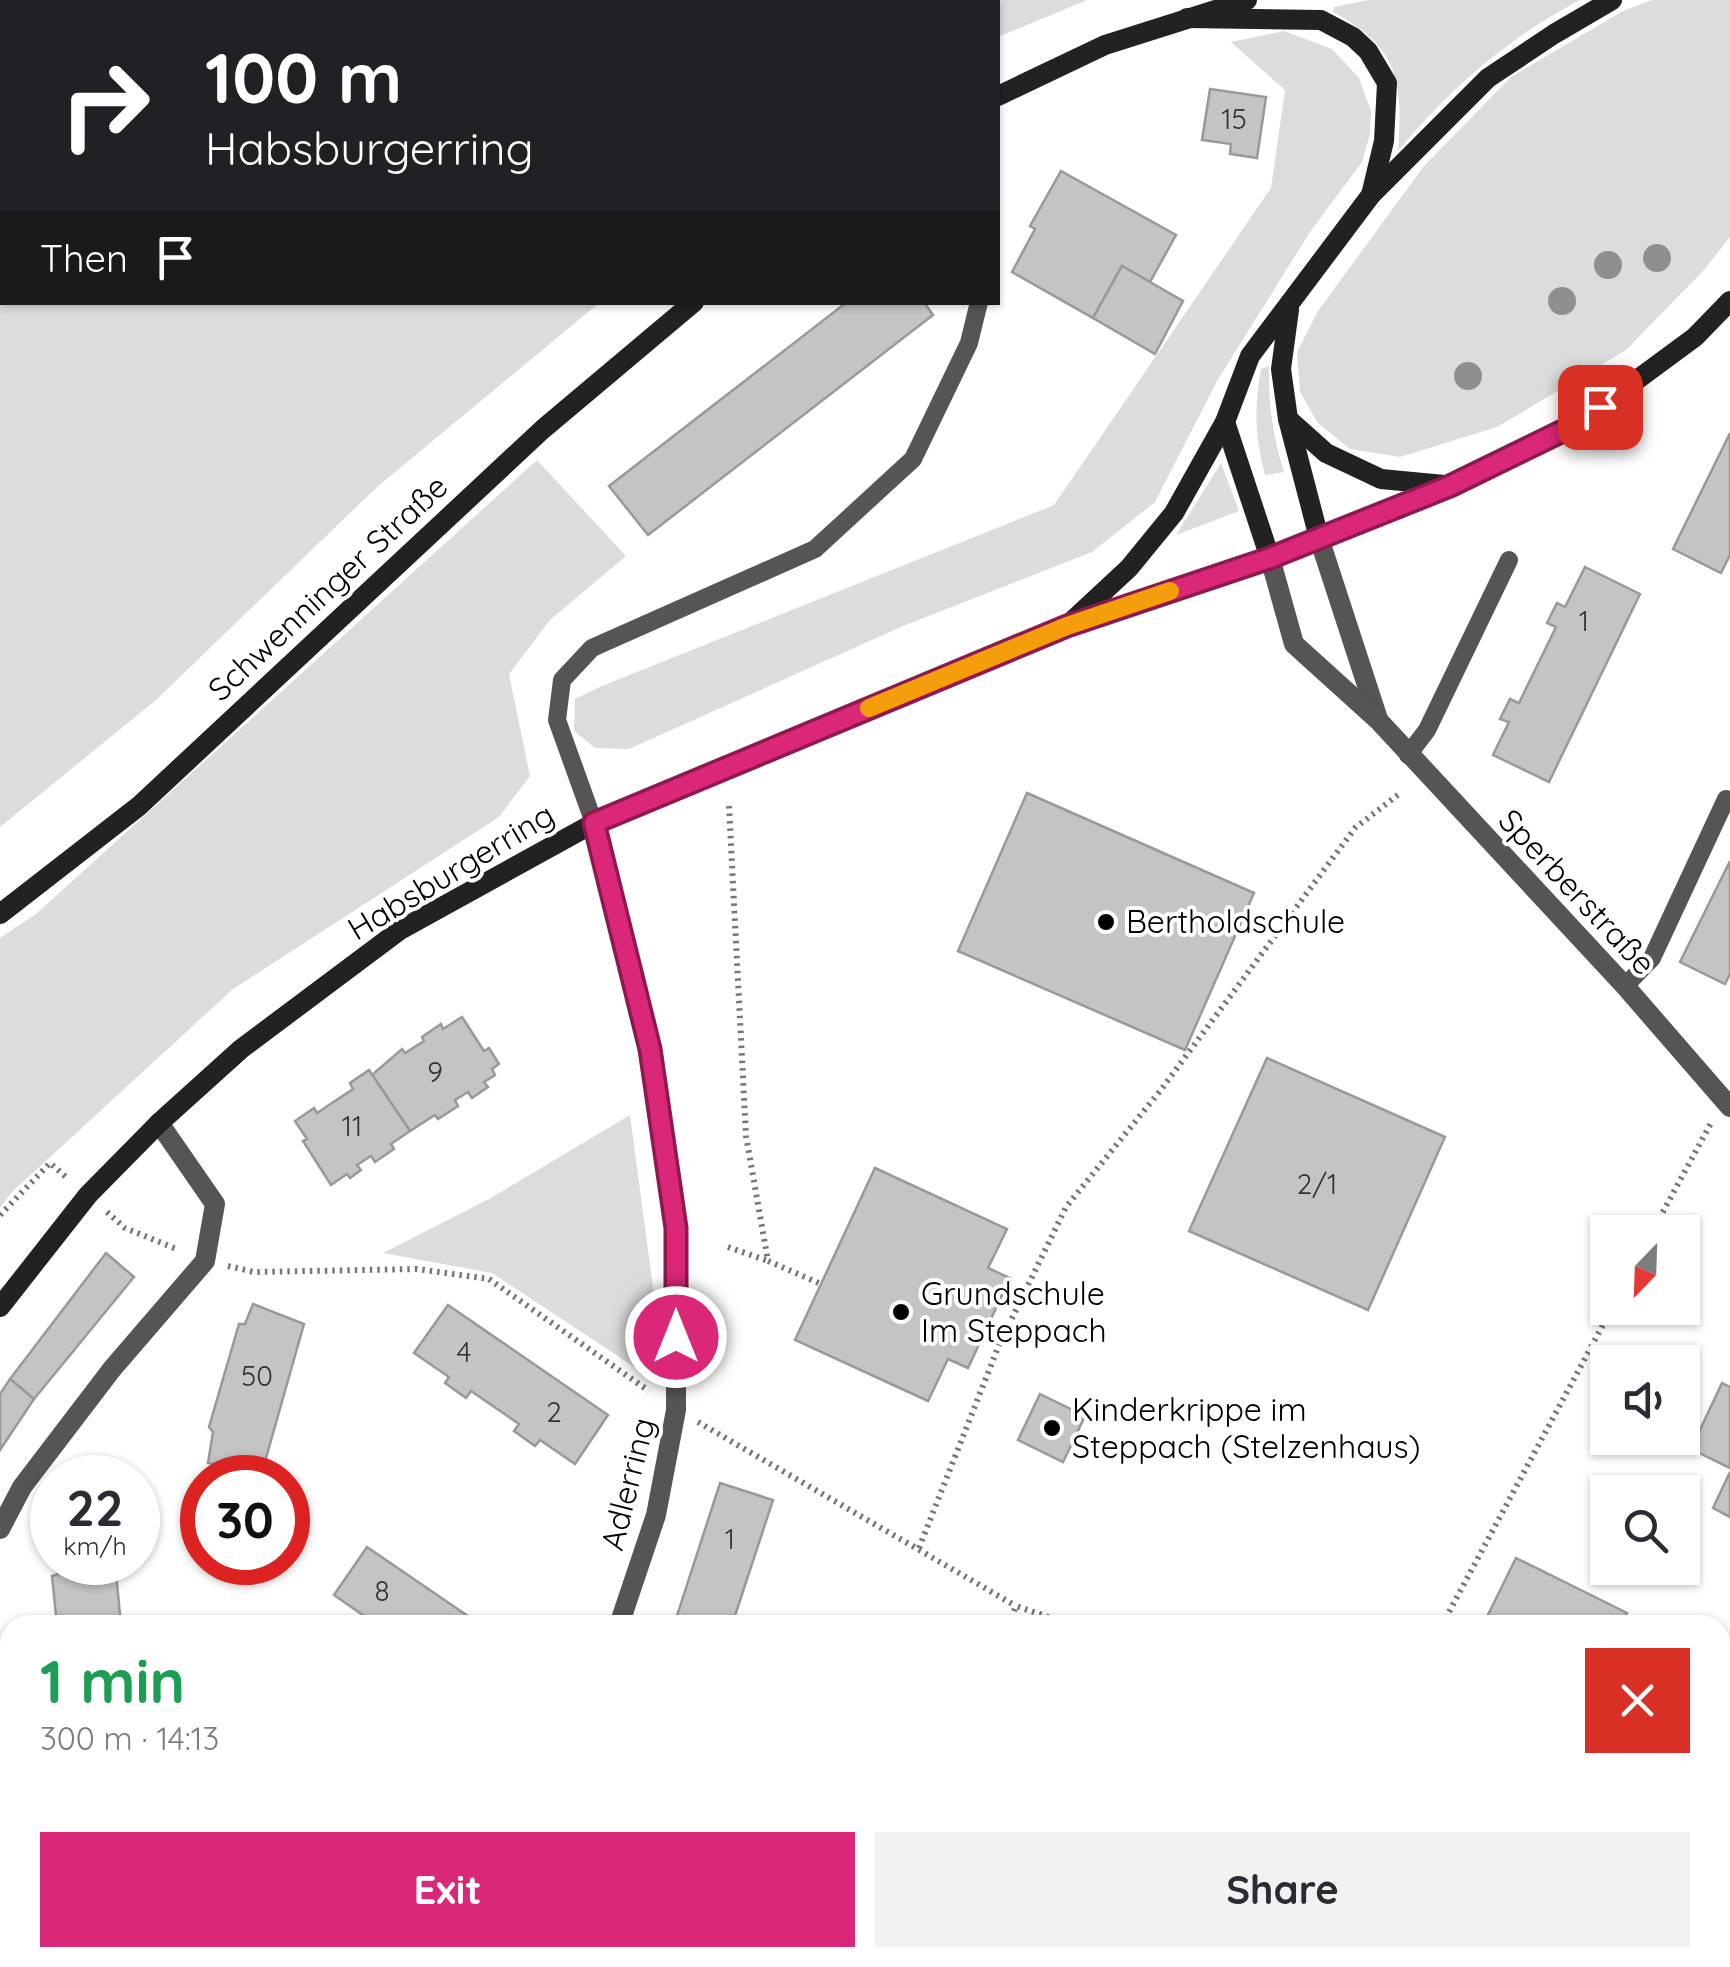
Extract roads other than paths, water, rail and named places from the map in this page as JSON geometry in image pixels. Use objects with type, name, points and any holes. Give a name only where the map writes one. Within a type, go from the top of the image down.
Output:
[{"type":"main road","points":[[1000,95],[1106,46],[1247,0]]},
{"type":"main road","points":[[1067,626],[1129,568],[1174,513],[1225,422],[1250,356],[1290,308],[1371,195],[1488,78],[1612,0]]},
{"type":"main road","points":[[1187,18],[1321,20],[1353,37],[1368,51],[1386,83],[1384,140],[1371,195]]},
{"type":"main road","name":"Habsburgerring","points":[[0,1308],[88,1195],[159,1123],[241,1049],[400,930],[594,823],[1067,626],[1270,558],[1450,486],[1577,424],[1695,336],[1730,301]]},
{"type":"main road","name":"Schwenninger Straße","points":[[0,914],[138,806],[543,428],[690,305]]},
{"type":"main road","points":[[1290,308],[1281,370],[1288,420],[1319,538]]},
{"type":"main road","points":[[1288,420],[1326,454],[1381,480],[1450,486]]},
{"type":"main road","points":[[1225,422],[1270,558]]},
{"type":"street","name":"Sperberstraße","points":[[1319,538],[1378,720]]},
{"type":"street","name":"Sperberstraße","points":[[1270,558],[1294,644],[1378,720],[1625,986],[1727,1103]]},
{"type":"street","name":"Adlerring","points":[[594,823],[650,1049],[676,1228],[676,1410],[656,1515],[622,1615]]},
{"type":"street","points":[[0,1529],[22,1488],[112,1369],[206,1261],[215,1204],[159,1123]]},
{"type":"lane","points":[[594,823],[557,720],[562,680],[592,648],[815,549],[912,459],[969,343],[978,305]]},
{"type":"lane","points":[[1408,755],[1428,730],[1509,560]]},
{"type":"lane","points":[[1625,986],[1652,958],[1726,800]]},
{"type":"place","name":"Bertholdschule","points":[[1106,922]]},
{"type":"place","name":"Grundschule Im Steppach","points":[[901,1312]]},
{"type":"place","name":"Kinderkrippe im Steppach (Stelzenhaus)","points":[[1052,1428]]}]
